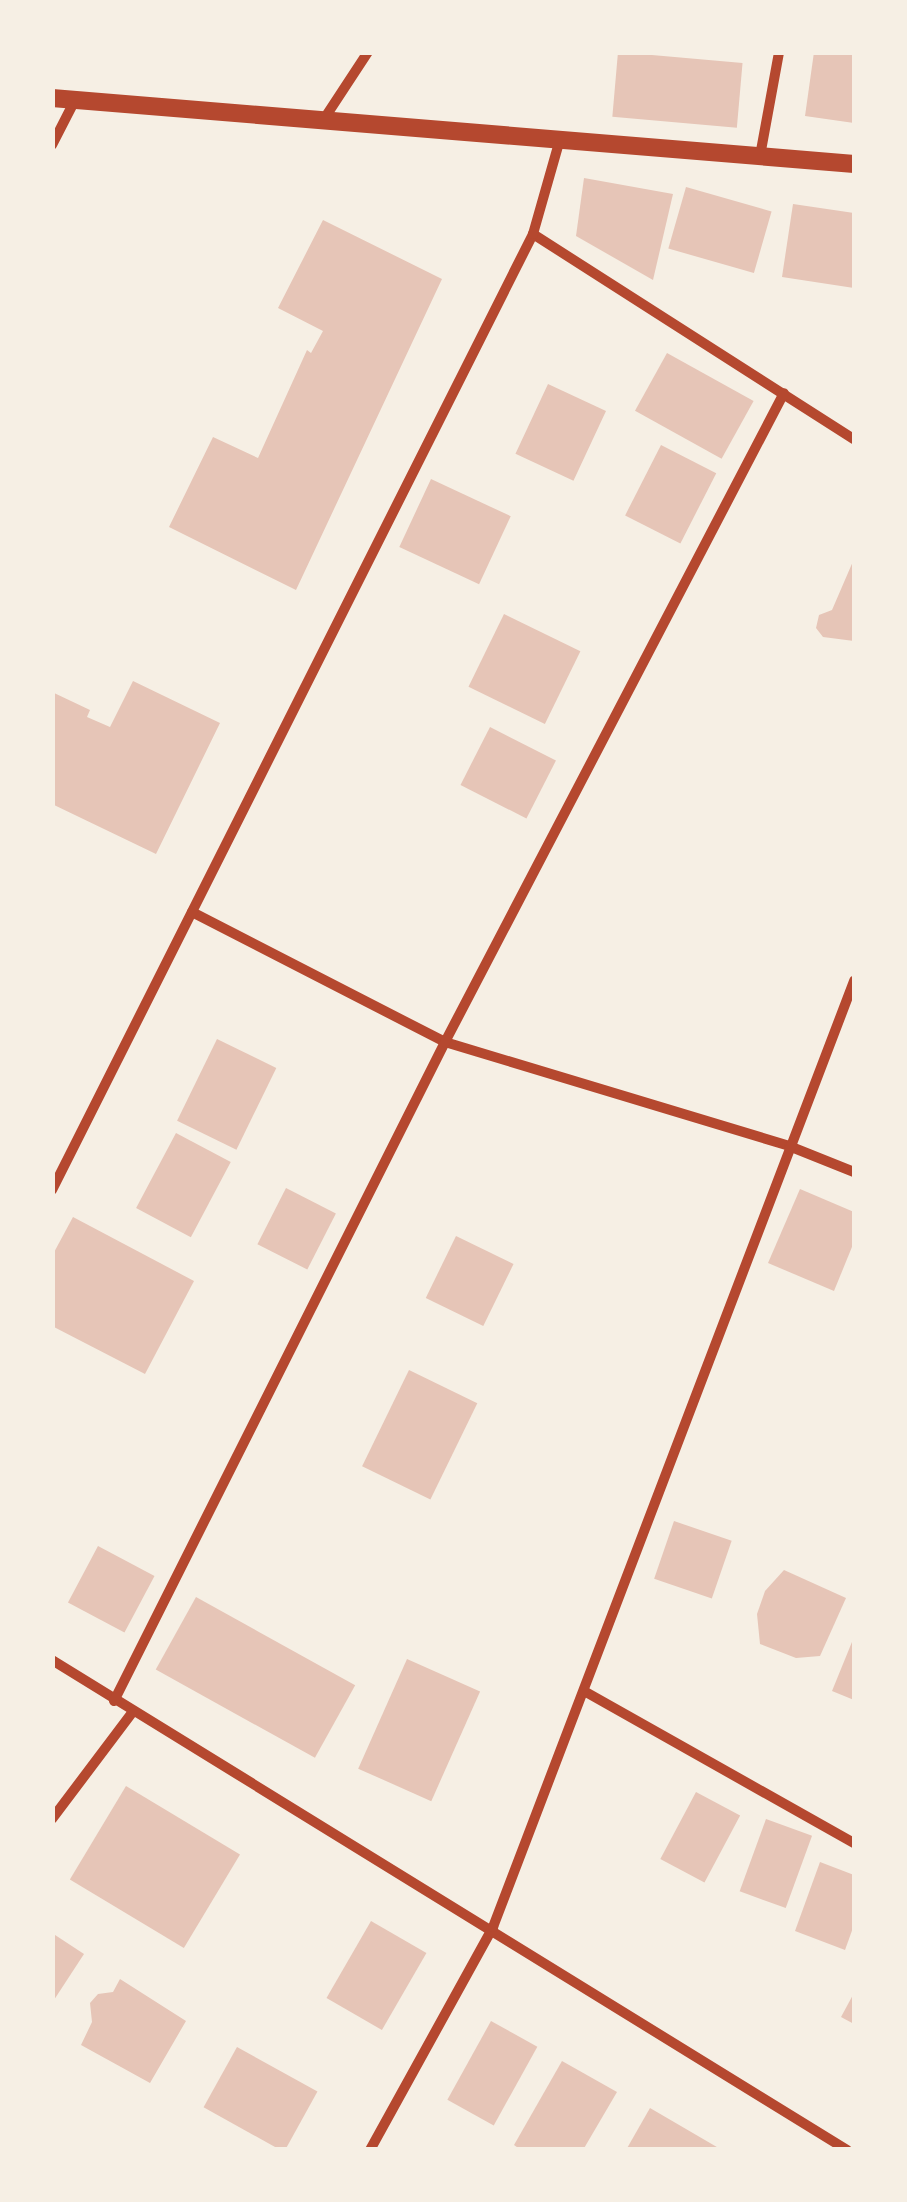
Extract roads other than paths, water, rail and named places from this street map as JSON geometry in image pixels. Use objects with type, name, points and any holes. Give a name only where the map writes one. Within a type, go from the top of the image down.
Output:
[{"type":"street","points":[[322,122],[368,52]]},
{"type":"street","points":[[760,156],[779,52]]},
{"type":"street","points":[[52,98],[559,143],[854,164]]},
{"type":"street","points":[[52,145],[75,100]]},
{"type":"street","points":[[52,1190],[533,234],[559,143]]},
{"type":"street","points":[[533,234],[854,439]]},
{"type":"street","points":[[114,1701],[445,1042],[784,394]]},
{"type":"street","points":[[192,912],[445,1042],[789,1146],[854,1172]]},
{"type":"street","points":[[370,2150],[492,1927],[854,981]]},
{"type":"street","points":[[52,1660],[492,1927],[847,2150]]},
{"type":"street","points":[[584,1690],[854,1843]]},
{"type":"street","points":[[52,1819],[132,1712]]}]
